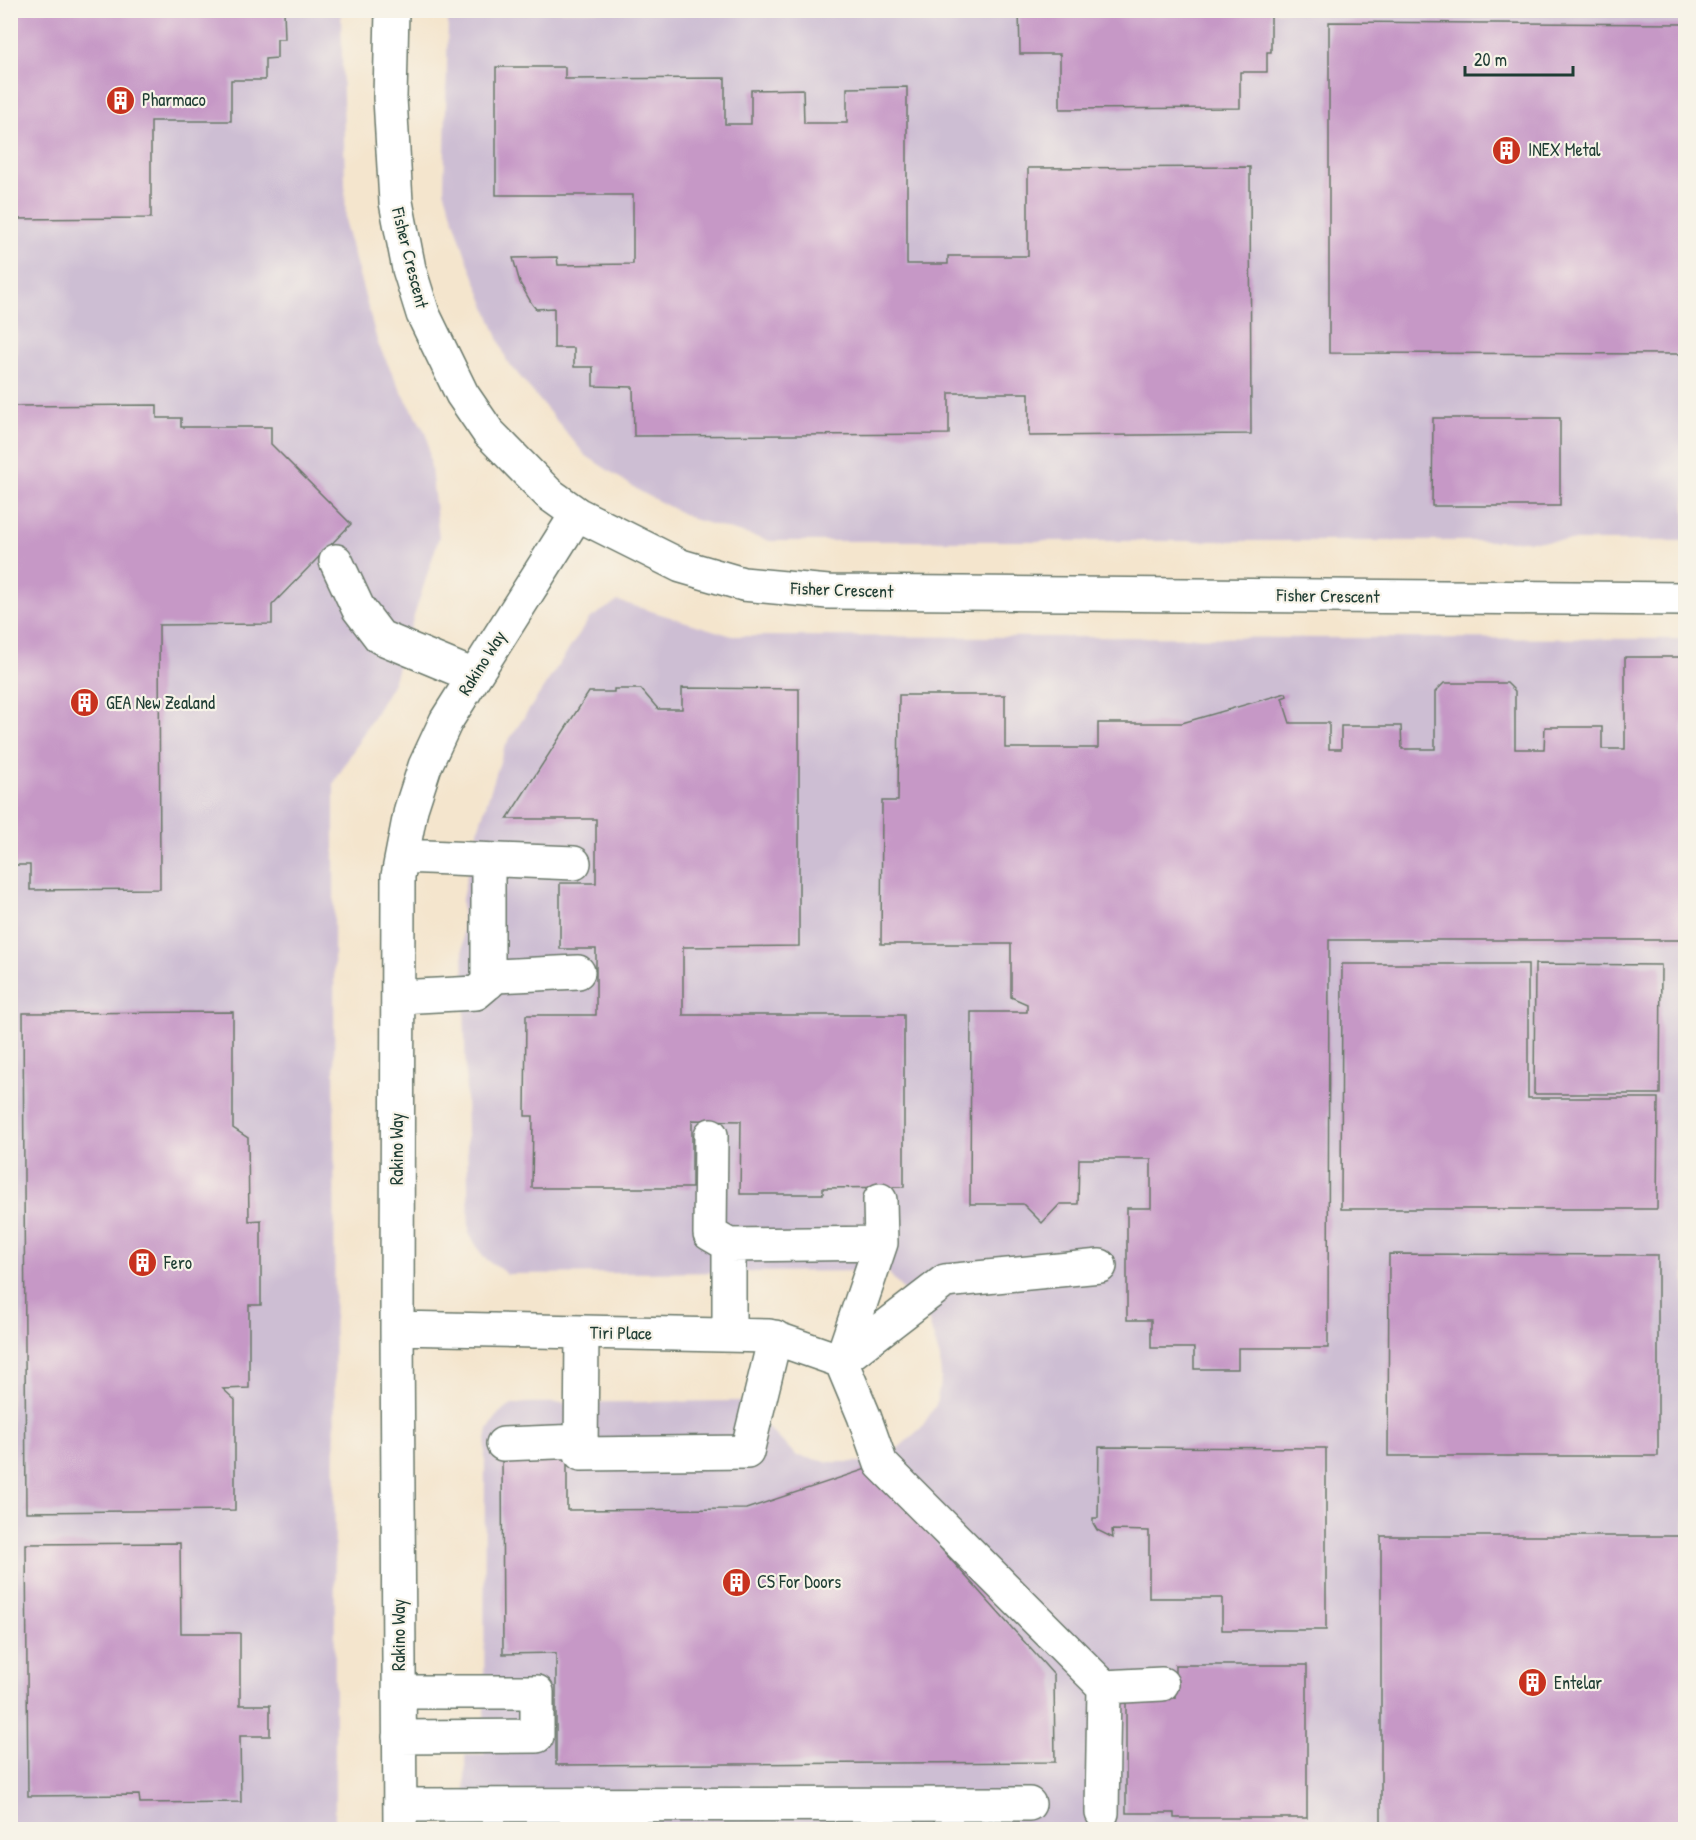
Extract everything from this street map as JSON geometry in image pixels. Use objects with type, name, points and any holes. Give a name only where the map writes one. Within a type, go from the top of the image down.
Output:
[{"type":"street","name":"Fisher Crescent","points":[[392,10],[390,98],[396,202],[409,269],[423,314],[462,394],[488,432],[549,494],[577,514],[681,567],[743,584],[864,592],[1686,599]]},
{"type":"street","name":"Rakino Way","points":[[400,1817],[397,1328],[398,876],[411,809],[425,766],[446,721],[577,514]]},
{"type":"street","points":[[336,561],[358,608],[380,636],[474,676]]},
{"type":"street","points":[[402,856],[574,863]]},
{"type":"street","points":[[488,860],[488,982]]},
{"type":"street","points":[[398,997],[476,993],[496,976],[578,972]]},
{"type":"street","points":[[711,1135],[710,1234],[729,1245],[881,1243]]},
{"type":"street","points":[[880,1200],[881,1243],[841,1361],[864,1416],[880,1464],[1104,1687],[1102,1813]]},
{"type":"street","points":[[729,1245],[729,1335]]},
{"type":"street","points":[[841,1361],[945,1281],[1100,1266]]},
{"type":"street","name":"Tiri Place","points":[[397,1328],[775,1337],[841,1361]]},
{"type":"street","points":[[582,1332],[581,1454],[747,1452],[775,1337]]},
{"type":"street","points":[[503,1444],[581,1442]]},
{"type":"street","points":[[1104,1687],[1161,1684]]},
{"type":"street","points":[[399,1692],[537,1692],[537,1736],[399,1737]]},
{"type":"street","points":[[400,1817],[1029,1804]]},
{"type":"shaded area","points":[[11,11],[341,11],[346,227],[378,344],[400,389],[427,435],[439,537],[393,683],[334,783],[335,1829],[11,1829],[10,354],[16,353],[14,220],[10,219]]},
{"type":"shaded area","points":[[459,11],[1685,11],[1685,541],[770,541],[693,519],[641,492],[585,455],[507,361],[467,259],[444,190],[448,20]]},
{"type":"shaded area","points":[[618,601],[732,636],[1685,639],[1685,1829],[466,1829],[465,1755],[484,1755],[485,1446],[488,1430],[499,1413],[512,1405],[526,1403],[740,1401],[797,1456],[829,1462],[862,1462],[895,1451],[921,1428],[936,1405],[941,1378],[940,1359],[928,1319],[887,1271],[507,1274],[483,1257],[469,1233],[462,899],[474,842],[505,746],[589,619]]},
{"type":"building","name":"Pharmaco","points":[[10,10],[284,10],[285,39],[277,39],[277,58],[265,59],[265,80],[231,80],[231,121],[151,121],[151,218],[10,219]]},
{"type":"building","points":[[1019,10],[1271,10],[1271,52],[1267,52],[1267,72],[1240,72],[1240,108],[1060,109],[1060,54],[1020,54]]},
{"type":"building","name":"INEX Metal","points":[[1329,22],[1686,24],[1686,354],[1329,353]]},
{"type":"building","points":[[496,67],[565,67],[565,79],[725,78],[725,124],[751,124],[751,90],[803,89],[804,123],[847,123],[847,88],[907,87],[907,264],[948,264],[948,256],[1028,256],[1028,168],[1250,167],[1251,434],[1029,436],[1029,393],[949,393],[949,434],[634,436],[633,387],[593,386],[593,367],[574,367],[574,348],[554,348],[554,308],[536,309],[520,283],[513,258],[557,257],[558,265],[633,264],[633,195],[496,195]]},
{"type":"building","name":"GEA New Zealand","points":[[157,405],[157,418],[181,418],[181,427],[271,427],[271,444],[351,524],[272,605],[272,624],[159,625],[160,889],[30,890],[30,865],[11,865],[10,406]]},
{"type":"building","points":[[1433,418],[1560,418],[1560,506],[1432,506]]},
{"type":"building","points":[[1625,657],[1686,657],[1686,722],[1683,722],[1683,749],[1686,749],[1686,940],[1329,940],[1328,1348],[1238,1348],[1238,1369],[1194,1369],[1194,1348],[1151,1348],[1151,1320],[1127,1320],[1127,1208],[1151,1208],[1151,1159],[1079,1159],[1078,1204],[1060,1204],[1042,1223],[1023,1204],[970,1204],[971,1012],[1027,1012],[1027,1004],[1011,997],[1011,944],[881,944],[882,801],[898,801],[899,695],[1005,695],[1005,748],[1098,748],[1098,723],[1182,723],[1286,693],[1287,696],[1282,698],[1290,723],[1329,723],[1329,749],[1341,749],[1341,726],[1401,726],[1402,749],[1435,749],[1435,692],[1444,683],[1507,683],[1515,691],[1515,749],[1544,749],[1545,727],[1602,727],[1602,749],[1625,749]]},
{"type":"building","points":[[682,688],[799,689],[799,946],[683,947],[683,1015],[904,1015],[904,1187],[823,1188],[823,1194],[740,1194],[741,1121],[692,1120],[692,1188],[532,1188],[533,1116],[525,1116],[526,1015],[596,1015],[596,949],[560,949],[560,883],[596,883],[596,819],[507,819],[589,692],[641,689],[658,709],[682,709]]},
{"type":"building","points":[[1342,964],[1528,964],[1528,1098],[1658,1098],[1657,1209],[1341,1209]]},
{"type":"building","points":[[1535,964],[1661,965],[1660,1094],[1534,1094]]},
{"type":"building","name":"Fero","points":[[233,1012],[233,1128],[248,1138],[249,1221],[261,1220],[261,1305],[249,1305],[249,1388],[223,1389],[235,1400],[235,1510],[26,1512],[23,1013]]},
{"type":"building","points":[[1389,1254],[1658,1255],[1658,1456],[1388,1456]]},
{"type":"building","points":[[1099,1447],[1326,1448],[1326,1630],[1222,1630],[1222,1598],[1149,1598],[1149,1531],[1112,1530],[1113,1538],[1097,1530],[1093,1523],[1093,1518],[1098,1518]]},
{"type":"building","name":"CS For Doors","points":[[567,1454],[567,1510],[746,1509],[869,1468],[1054,1675],[1055,1762],[556,1765],[556,1653],[503,1654],[502,1455]]},
{"type":"building","name":"Entelar","points":[[1381,1536],[1686,1536],[1686,1830],[1381,1830]]},
{"type":"building","points":[[180,1543],[181,1633],[240,1633],[240,1705],[270,1705],[270,1736],[240,1736],[241,1802],[140,1803],[139,1795],[28,1796],[26,1544]]},
{"type":"building","points":[[1175,1665],[1307,1665],[1307,1818],[1174,1818],[1174,1813],[1126,1813],[1126,1698],[1175,1698]]},
{"type":"place","name":"Pharmaco","points":[[121,100]]},
{"type":"place","name":"INEX Metal","points":[[1507,150]]},
{"type":"place","name":"GEA New Zealand","points":[[85,703]]},
{"type":"place","name":"Fero","points":[[143,1263]]},
{"type":"place","name":"CS For Doors","points":[[736,1582]]},
{"type":"place","name":"Entelar","points":[[1533,1683]]}]
